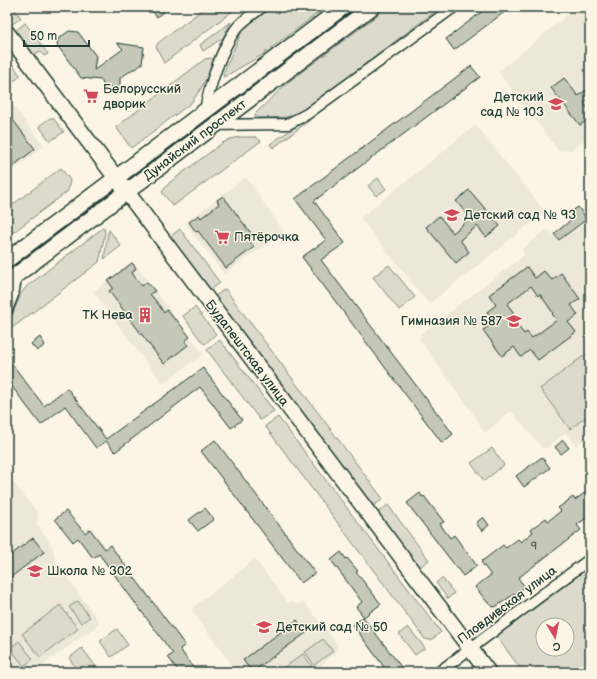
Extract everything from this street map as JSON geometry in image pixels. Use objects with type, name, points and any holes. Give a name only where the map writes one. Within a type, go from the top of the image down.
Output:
[{"type":"street","points":[[205,111],[208,92],[226,47],[236,30],[262,7]]},
{"type":"street","name":"Дунайский проспект","points":[[9,258],[342,7]]},
{"type":"street","name":"Дунайский проспект","points":[[7,310],[13,295],[12,278],[372,7]]},
{"type":"street","points":[[214,126],[288,124],[307,114],[454,7]]},
{"type":"street","name":"Будапештская улица","points":[[7,33],[122,195],[467,651],[488,672]]},
{"type":"street","name":"Будапештская улица","points":[[7,49],[112,181]]},
{"type":"street","name":"Пловдивская улица","points":[[439,672],[590,559]]},
{"type":"street","name":"Будапештская улица","points":[[467,651],[477,672]]},
{"type":"shaded area","points":[[7,7],[13,7],[21,18],[8,27]]},
{"type":"shaded area","points":[[206,7],[238,7],[164,63],[156,46],[158,43]]},
{"type":"shaded area","points":[[271,7],[326,7],[262,55],[224,77],[223,74],[242,31],[248,24]]},
{"type":"shaded area","points":[[388,7],[441,7],[301,112],[291,117],[259,118],[255,116],[255,114],[287,83]]},
{"type":"shaded area","name":"Детский сад № 103","points":[[577,7],[590,7],[590,136],[571,150],[559,151],[498,72]]},
{"type":"shaded area","points":[[231,22],[223,38],[203,51],[200,45]]},
{"type":"shaded area","points":[[25,23],[48,54],[44,56],[40,51],[31,57],[14,32]]},
{"type":"shaded area","points":[[7,57],[20,75],[17,79],[11,82],[7,77]]},
{"type":"shaded area","points":[[211,58],[215,60],[212,70],[191,103],[131,148],[116,127],[205,59]]},
{"type":"shaded area","points":[[7,97],[44,146],[7,175]]},
{"type":"shaded area","points":[[50,118],[53,118],[64,132],[50,141],[39,126]]},
{"type":"shaded area","points":[[310,120],[273,148],[270,144],[292,129]]},
{"type":"shaded area","name":"Детский сад № 93","points":[[476,125],[545,212],[429,304],[360,218]]},
{"type":"shaded area","points":[[240,137],[256,137],[261,141],[173,206],[162,192],[169,183],[221,144],[230,139]]},
{"type":"shaded area","points":[[61,168],[70,180],[68,191],[7,237],[7,209]]},
{"type":"shaded area","points":[[246,177],[284,232],[224,274],[185,223]]},
{"type":"shaded area","points":[[378,178],[386,189],[376,196],[368,186]]},
{"type":"shaded area","name":"Гимназия № 587","points":[[590,219],[590,434],[576,446],[566,433],[546,448],[542,448],[511,411],[485,433],[479,422],[419,339],[422,337],[420,335],[522,257],[524,254],[522,249],[547,229],[559,241]]},
{"type":"shaded area","points":[[104,227],[105,234],[99,262],[16,325],[9,327],[7,324],[10,316],[12,316],[21,293],[26,287]]},
{"type":"shaded area","points":[[180,229],[220,283],[207,292],[167,239]]},
{"type":"shaded area","points":[[109,230],[121,246],[104,259],[108,233]]},
{"type":"shaded area","points":[[133,261],[203,354],[163,384],[93,292]]},
{"type":"shaded area","points":[[389,265],[415,297],[399,310],[373,277]]},
{"type":"shaded area","points":[[225,289],[383,499],[373,506],[369,506],[214,297]]},
{"type":"shaded area","points":[[195,307],[216,334],[205,344],[183,316]]},
{"type":"shaded area","points":[[220,340],[274,411],[260,420],[207,350]]},
{"type":"shaded area","points":[[590,351],[590,414],[570,429],[540,389]]},
{"type":"shaded area","points":[[278,417],[441,632],[431,640],[425,639],[265,426]]},
{"type":"shaded area","points":[[492,448],[504,465],[484,481],[471,463]]},
{"type":"shaded area","name":"Школа № 302","points":[[7,475],[38,513],[37,524],[52,546],[56,561],[100,623],[34,672],[18,672],[7,659]]},
{"type":"shaded area","points":[[388,505],[429,560],[417,569],[377,513]]},
{"type":"shaded area","name":"Детский сад № 50","points":[[255,559],[288,603],[292,602],[297,604],[304,602],[338,645],[333,656],[311,672],[237,672],[191,609]]},
{"type":"shaded area","points":[[590,567],[590,672],[523,672],[496,636]]},
{"type":"shaded area","points":[[442,578],[454,593],[448,599],[436,583]]},
{"type":"shaded area","points":[[78,601],[90,617],[81,623],[69,607]]},
{"type":"shaded area","points":[[60,605],[78,629],[40,657],[22,634]]},
{"type":"shaded area","points":[[408,627],[425,648],[415,655],[399,634]]},
{"type":"shaded area","points":[[117,629],[128,645],[111,657],[100,641]]},
{"type":"shaded area","points":[[323,639],[333,651],[314,665],[305,652]]},
{"type":"shaded area","points":[[19,641],[33,659],[24,666],[10,648]]},
{"type":"shaded area","points":[[82,648],[100,672],[79,672],[69,658]]},
{"type":"shaded area","points":[[303,654],[312,666],[304,672],[285,672],[282,669]]},
{"type":"building","points":[[149,7],[169,7],[157,17]]},
{"type":"building","points":[[488,7],[511,7],[454,50],[446,39]]},
{"type":"building","points":[[69,31],[78,32],[96,56],[94,70],[123,49],[117,43],[144,47],[142,64],[120,78],[120,85],[117,88],[104,86],[101,80],[81,78],[57,45],[58,39]]},
{"type":"building","points":[[471,66],[480,77],[314,201],[345,243],[321,260],[453,434],[442,443],[302,257],[326,240],[295,199]]},
{"type":"building","points":[[564,78],[578,96],[590,87],[590,98],[584,103],[590,111],[590,118],[580,125],[551,88]]},
{"type":"building","points":[[7,112],[35,149],[12,167],[7,161]]},
{"type":"building","points":[[469,190],[500,226],[486,237],[477,226],[460,240],[469,252],[456,263],[426,227],[439,216],[453,233],[470,218],[456,201]]},
{"type":"building","name":"Пятёрочка","points":[[223,196],[253,236],[248,239],[254,247],[226,268],[198,231],[196,232],[189,222],[199,215],[201,218],[219,204],[217,200]]},
{"type":"building","points":[[578,207],[587,219],[559,240],[554,234],[571,220],[567,215]]},
{"type":"building","name":"ТК Нева","points":[[132,263],[136,268],[132,273],[142,286],[147,282],[155,291],[150,294],[164,313],[167,310],[190,337],[185,341],[188,345],[164,364],[109,291],[113,288],[108,281]]},
{"type":"building","points":[[527,267],[535,278],[544,271],[552,280],[561,273],[580,299],[571,305],[578,315],[568,322],[576,332],[538,360],[530,350],[521,357],[514,347],[502,356],[483,330],[495,322],[487,312],[496,305],[489,295]],"holes":[[[531,286],[538,296],[540,294],[557,320],[532,338],[527,332],[524,334],[510,316],[514,313],[507,304]]]},
{"type":"building","points":[[40,337],[45,345],[37,351],[31,344]]},
{"type":"building","points":[[12,364],[44,406],[67,388],[106,439],[203,368],[242,420],[231,428],[200,387],[115,452],[106,441],[96,448],[65,406],[41,425],[7,380],[7,368]]},
{"type":"building","points":[[215,440],[315,573],[301,583],[201,451]]},
{"type":"building","points":[[563,440],[569,448],[561,454],[555,447]]},
{"type":"building","points":[[542,457],[550,468],[524,487],[516,476]]},
{"type":"building","points":[[590,489],[590,515],[577,525],[581,530],[518,578],[525,587],[497,606],[493,607],[488,603],[475,587],[491,575],[481,562],[503,545],[506,548],[518,539],[521,542],[533,532],[531,529],[546,518],[548,521],[561,511],[558,508],[573,497],[575,500]]},
{"type":"building","points":[[420,493],[444,522],[440,524],[450,538],[454,535],[477,566],[463,576],[407,503]]},
{"type":"building","points":[[205,508],[214,519],[198,531],[189,520]]},
{"type":"building","points":[[66,511],[85,533],[90,529],[105,549],[110,545],[185,645],[180,649],[196,672],[179,672],[168,657],[173,654],[99,554],[93,558],[78,538],[73,542],[55,519]]},
{"type":"building","points":[[483,517],[489,525],[482,531],[476,523]]},
{"type":"building","points":[[33,538],[44,552],[7,580],[7,558]]},
{"type":"building","points":[[341,552],[358,571],[356,572],[381,604],[364,617],[356,607],[362,602],[331,560]]},
{"type":"building","points":[[363,617],[405,672],[378,672],[384,667],[353,625]]},
{"type":"building","points":[[297,620],[306,633],[252,672],[243,660]]},
{"type":"place","name":"Белорусский дворик","points":[[91,96]]},
{"type":"place","name":"Детский сад № 103","points":[[556,104]]},
{"type":"place","name":"Детский сад № 93","points":[[452,215]]},
{"type":"place","name":"Пятёрочка","points":[[222,237]]},
{"type":"place","name":"ТК Нева","points":[[145,315]]},
{"type":"place","name":"Гимназия № 587","points":[[514,321]]},
{"type":"place","name":"Школа № 302","points":[[35,571]]},
{"type":"place","name":"Детский сад № 50","points":[[264,627]]}]
